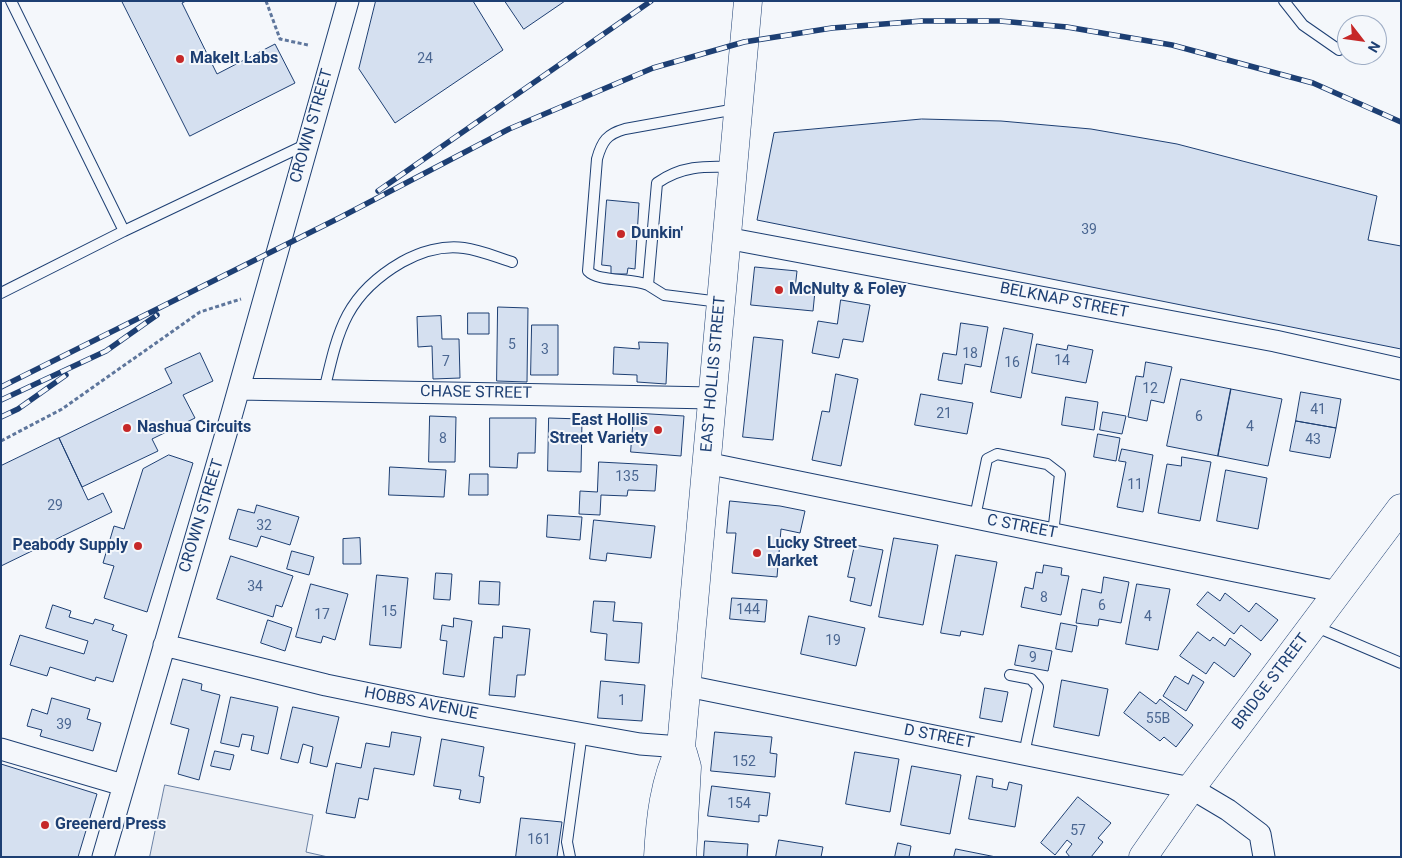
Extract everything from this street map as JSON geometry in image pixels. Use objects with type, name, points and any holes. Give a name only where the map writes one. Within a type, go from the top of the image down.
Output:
[{"type":"main road","name":"EAST HOLLIS STREET","points":[[658,857],[660,822],[670,768],[681,747],[713,398],[731,167],[748,1]]},
{"type":"main road","name":"BRIDGE STREET","points":[[1143,857],[1191,788],[1338,592],[1396,525]]},
{"type":"main road","name":"EAST HOLLIS STREET","points":[[681,747],[687,767],[682,857]]},
{"type":"street","name":"CROWN STREET","points":[[103,857],[239,389],[265,290],[348,1]]},
{"type":"street","name":"BELKNAP STREET","points":[[726,238],[1265,339],[1401,369]]},
{"type":"street","name":"CHASE STREET","points":[[239,389],[713,398]]},
{"type":"street","name":"C STREET","points":[[706,463],[1338,592]]},
{"type":"street","name":"HOBBS AVENUE","points":[[164,645],[326,685],[516,723],[640,744],[681,747]]},
{"type":"street","name":"D STREET","points":[[687,686],[1191,788],[1228,810],[1260,834],[1264,857]]},
{"type":"street","points":[[1,749],[123,785]]},
{"type":"lane","points":[[11,1],[124,231]]},
{"type":"lane","points":[[1284,1],[1303,25],[1337,49]]},
{"type":"lane","points":[[721,302],[664,295],[648,285],[635,280],[592,276],[588,271],[597,159],[601,144],[614,132],[737,108]]},
{"type":"lane","points":[[1,293],[124,231],[308,143]]},
{"type":"lane","points":[[648,285],[657,183],[668,175],[696,166],[731,167]]},
{"type":"lane","points":[[324,391],[334,346],[345,318],[363,290],[387,271],[412,256],[435,249],[463,248],[512,262]]},
{"type":"lane","points":[[975,517],[987,459],[997,454],[1047,464],[1060,474],[1053,533]]},
{"type":"lane","points":[[1313,625],[1401,663]]},
{"type":"lane","points":[[1010,675],[1031,679],[1038,687],[1024,754]]},
{"type":"lane","points":[[570,857],[568,842],[582,733]]},
{"type":"path","points":[[266,1],[280,38],[308,45]]},
{"type":"path","points":[[1,441],[62,409],[200,312],[265,290]]},
{"type":"shaded area","points":[[165,785],[313,815],[306,852],[328,857],[150,857]]},
{"type":"building","name":"MakeIt Labs","points":[[122,1],[186,1],[182,3],[217,74],[275,44],[295,83],[190,136]]},
{"type":"building","points":[[376,1],[473,1],[503,50],[395,123],[359,69]]},
{"type":"building","points":[[505,1],[565,1],[524,29]]},
{"type":"building","points":[[922,119],[1001,121],[1091,129],[1177,144],[1377,196],[1368,240],[1401,246],[1401,349],[757,220],[774,133]]},
{"type":"building","name":"Dunkin'","points":[[607,200],[639,203],[635,269],[628,268],[627,274],[611,274],[611,266],[602,265]]},
{"type":"building","name":"McNulty & Foley","points":[[755,267],[797,271],[795,289],[815,291],[813,311],[751,305]]},
{"type":"building","points":[[841,300],[870,305],[863,342],[843,339],[839,358],[812,353],[818,321],[837,324]]},
{"type":"building","points":[[498,307],[528,308],[527,382],[497,381]]},
{"type":"building","points":[[468,313],[489,313],[489,334],[468,334]]},
{"type":"building","points":[[441,316],[442,339],[459,339],[460,378],[433,379],[432,346],[418,347],[417,317]]},
{"type":"building","points":[[961,323],[988,327],[981,367],[965,364],[962,384],[938,380],[943,353],[956,355]]},
{"type":"building","points":[[532,325],[558,325],[558,375],[531,375]]},
{"type":"building","points":[[1004,328],[1033,334],[1021,398],[991,392]]},
{"type":"building","points":[[754,337],[783,340],[773,440],[743,437]]},
{"type":"building","points":[[639,342],[668,343],[666,384],[637,382],[637,375],[613,374],[614,347],[639,349]]},
{"type":"building","points":[[1037,344],[1067,350],[1068,345],[1093,350],[1086,383],[1032,373]]},
{"type":"building","name":"Nashua Circuits","points":[[200,353],[213,381],[183,395],[195,418],[152,439],[158,451],[82,487],[59,438],[172,383],[165,369]]},
{"type":"building","points":[[1146,362],[1172,367],[1164,403],[1151,400],[1147,421],[1128,417],[1136,376],[1143,377]]},
{"type":"building","points":[[836,374],[858,379],[841,466],[812,460],[822,411],[829,412]]},
{"type":"building","points":[[1181,379],[1231,389],[1218,456],[1167,446]]},
{"type":"building","points":[[1231,389],[1282,399],[1268,466],[1218,456]]},
{"type":"building","points":[[1301,392],[1341,399],[1336,428],[1296,421]]},
{"type":"building","points":[[921,394],[973,403],[967,434],[915,425]]},
{"type":"building","points":[[1066,397],[1098,402],[1094,430],[1062,425]]},
{"type":"building","points":[[1103,412],[1126,416],[1122,434],[1100,430]]},
{"type":"building","name":"East Hollis Street Variety","points":[[634,413],[684,416],[681,456],[631,452]]},
{"type":"building","points":[[430,416],[456,417],[455,462],[429,462]]},
{"type":"building","points":[[490,418],[536,418],[535,453],[518,453],[517,468],[490,467]]},
{"type":"building","points":[[549,418],[582,419],[581,472],[548,471]]},
{"type":"building","points":[[1296,421],[1336,428],[1330,458],[1290,451]]},
{"type":"building","points":[[1098,434],[1120,438],[1116,461],[1094,457]]},
{"type":"building","points":[[59,438],[88,500],[103,493],[112,512],[1,566],[1,466]]},
{"type":"building","points":[[1122,449],[1153,455],[1143,512],[1117,507],[1126,462],[1119,461]]},
{"type":"building","name":"Peabody Supply","points":[[169,455],[193,463],[147,612],[104,598],[114,566],[103,563],[114,526],[124,529],[143,469]]},
{"type":"building","points":[[1182,457],[1211,462],[1200,521],[1158,513],[1167,464],[1181,466]]},
{"type":"building","points":[[599,462],[657,465],[655,491],[628,490],[627,496],[601,495],[600,515],[579,514],[580,491],[597,492]]},
{"type":"building","points":[[390,467],[446,470],[444,497],[389,495]]},
{"type":"building","points":[[1226,470],[1267,478],[1258,529],[1217,521]]},
{"type":"building","points":[[470,474],[488,474],[488,495],[469,495]]},
{"type":"building","name":"Lucky Street Market","points":[[730,501],[780,506],[805,511],[800,533],[781,529],[777,577],[732,573],[736,533],[727,533]]},
{"type":"building","points":[[257,505],[299,517],[290,545],[261,536],[257,547],[229,539],[238,509],[254,513]]},
{"type":"building","points":[[548,515],[582,517],[580,540],[547,537]]},
{"type":"building","points":[[594,520],[655,526],[651,558],[607,553],[606,561],[590,559]]},
{"type":"building","points":[[360,538],[361,564],[343,564],[343,539]]},
{"type":"building","points":[[894,538],[938,545],[923,625],[879,617]]},
{"type":"building","points":[[855,545],[883,550],[871,606],[850,601],[855,578],[848,577]]},
{"type":"building","points":[[292,551],[314,557],[309,575],[287,569]]},
{"type":"building","points":[[956,555],[997,562],[983,635],[961,631],[960,636],[941,633]]},
{"type":"building","points":[[231,556],[293,576],[282,607],[276,605],[273,617],[217,599]]},
{"type":"building","points":[[1044,565],[1062,568],[1061,575],[1069,576],[1061,615],[1021,607],[1025,587],[1033,589],[1036,572],[1042,573]]},
{"type":"building","points":[[436,573],[452,574],[450,600],[434,599]]},
{"type":"building","points":[[377,575],[408,578],[401,648],[370,645]]},
{"type":"building","points":[[1104,577],[1129,582],[1121,623],[1099,619],[1098,626],[1076,623],[1082,589],[1101,593]]},
{"type":"building","points":[[480,581],[500,582],[499,605],[479,604]]},
{"type":"building","points":[[311,584],[348,594],[335,640],[323,636],[321,643],[296,637]]},
{"type":"building","points":[[1137,584],[1170,589],[1158,650],[1126,644]]},
{"type":"building","points":[[1208,592],[1220,601],[1225,593],[1249,612],[1256,603],[1278,620],[1261,641],[1241,625],[1234,634],[1197,605]]},
{"type":"building","points":[[732,598],[767,600],[765,622],[730,619]]},
{"type":"building","points":[[594,601],[615,602],[613,621],[642,623],[639,663],[605,660],[607,634],[591,632]]},
{"type":"building","points":[[53,605],[71,611],[69,617],[93,624],[95,619],[114,625],[112,630],[127,635],[113,682],[96,677],[95,681],[50,667],[47,676],[10,665],[20,635],[84,654],[88,641],[46,628]]},
{"type":"building","points":[[809,616],[865,628],[856,666],[801,654]]},
{"type":"building","points":[[454,618],[472,621],[464,677],[443,674],[447,641],[440,640],[442,625],[453,627]]},
{"type":"building","points":[[268,620],[292,628],[285,651],[261,643]]},
{"type":"building","points":[[1061,623],[1077,626],[1072,652],[1056,649]]},
{"type":"building","points":[[503,626],[530,629],[525,675],[517,675],[515,697],[489,695],[494,637],[502,638]]},
{"type":"building","points":[[1198,632],[1210,641],[1213,637],[1225,646],[1230,638],[1251,654],[1234,677],[1214,662],[1206,674],[1180,656]]},
{"type":"building","points":[[1019,645],[1052,651],[1048,671],[1015,665]]},
{"type":"building","points":[[1193,675],[1204,682],[1186,711],[1163,696],[1175,676],[1188,684]]},
{"type":"building","points":[[183,679],[202,684],[201,690],[220,695],[199,780],[178,774],[189,729],[171,724]]},
{"type":"building","points":[[1062,680],[1108,689],[1099,736],[1054,727]]},
{"type":"building","points":[[601,681],[645,685],[642,721],[598,718]]},
{"type":"building","points":[[985,688],[1008,692],[1002,722],[980,718]]},
{"type":"building","points":[[1140,692],[1156,704],[1160,699],[1193,725],[1176,747],[1164,737],[1160,741],[1124,713]]},
{"type":"building","points":[[231,697],[278,707],[268,754],[251,750],[254,736],[242,734],[239,747],[221,743]]},
{"type":"building","points":[[52,698],[90,709],[87,719],[101,723],[93,751],[40,736],[42,730],[27,726],[32,709],[47,714]]},
{"type":"building","points":[[293,707],[339,717],[327,767],[310,763],[313,747],[303,744],[298,763],[281,759]]},
{"type":"building","points":[[392,732],[421,737],[414,775],[374,768],[368,800],[359,798],[355,818],[326,813],[336,763],[361,768],[366,743],[389,747]]},
{"type":"building","points":[[715,732],[772,737],[770,753],[777,754],[775,777],[711,771]]},
{"type":"building","points":[[442,739],[484,747],[479,776],[484,777],[480,803],[459,799],[461,790],[434,786]]},
{"type":"building","points":[[215,751],[234,755],[230,770],[211,766]]},
{"type":"building","points":[[855,752],[899,759],[890,812],[846,804]]},
{"type":"building","name":"Greenerd Press","points":[[1,764],[97,794],[78,857],[1,857]]},
{"type":"building","points":[[912,766],[961,775],[950,834],[901,825]]},
{"type":"building","points":[[977,776],[993,779],[992,787],[1007,790],[1009,782],[1022,785],[1015,827],[969,819]]},
{"type":"building","points":[[712,786],[770,793],[767,816],[759,815],[759,822],[708,816]]},
{"type":"building","points":[[1078,797],[1111,823],[1098,838],[1103,842],[1091,857],[1070,857],[1066,852],[1072,844],[1067,840],[1055,855],[1041,843]]},
{"type":"building","points":[[521,818],[562,822],[557,857],[516,857]]},
{"type":"building","points":[[779,840],[823,847],[821,857],[776,857]]},
{"type":"building","points":[[705,841],[748,844],[747,857],[704,857]]},
{"type":"building","points":[[898,843],[911,846],[909,857],[895,857]]},
{"type":"building","points":[[956,849],[996,857],[954,857]]},
{"type":"railway","points":[[378,191],[651,1]]},
{"type":"railway","points":[[1,387],[341,217],[509,129],[653,68],[744,42],[832,28],[922,21],[1000,21],[1067,27],[1172,45],[1313,83],[1401,122]]},
{"type":"railway","points":[[1,400],[106,351],[157,315]]},
{"type":"railway","points":[[1,417],[18,409],[66,375]]},
{"type":"place","name":"MakeIt Labs","points":[[180,59]]},
{"type":"place","name":"Dunkin'","points":[[621,234]]},
{"type":"place","name":"McNulty & Foley","points":[[779,290]]},
{"type":"place","name":"Nashua Circuits","points":[[127,428]]},
{"type":"place","name":"East Hollis Street Variety","points":[[658,430]]},
{"type":"place","name":"Peabody Supply","points":[[138,546]]},
{"type":"place","name":"Lucky Street Market","points":[[757,553]]},
{"type":"place","name":"Greenerd Press","points":[[45,825]]}]
